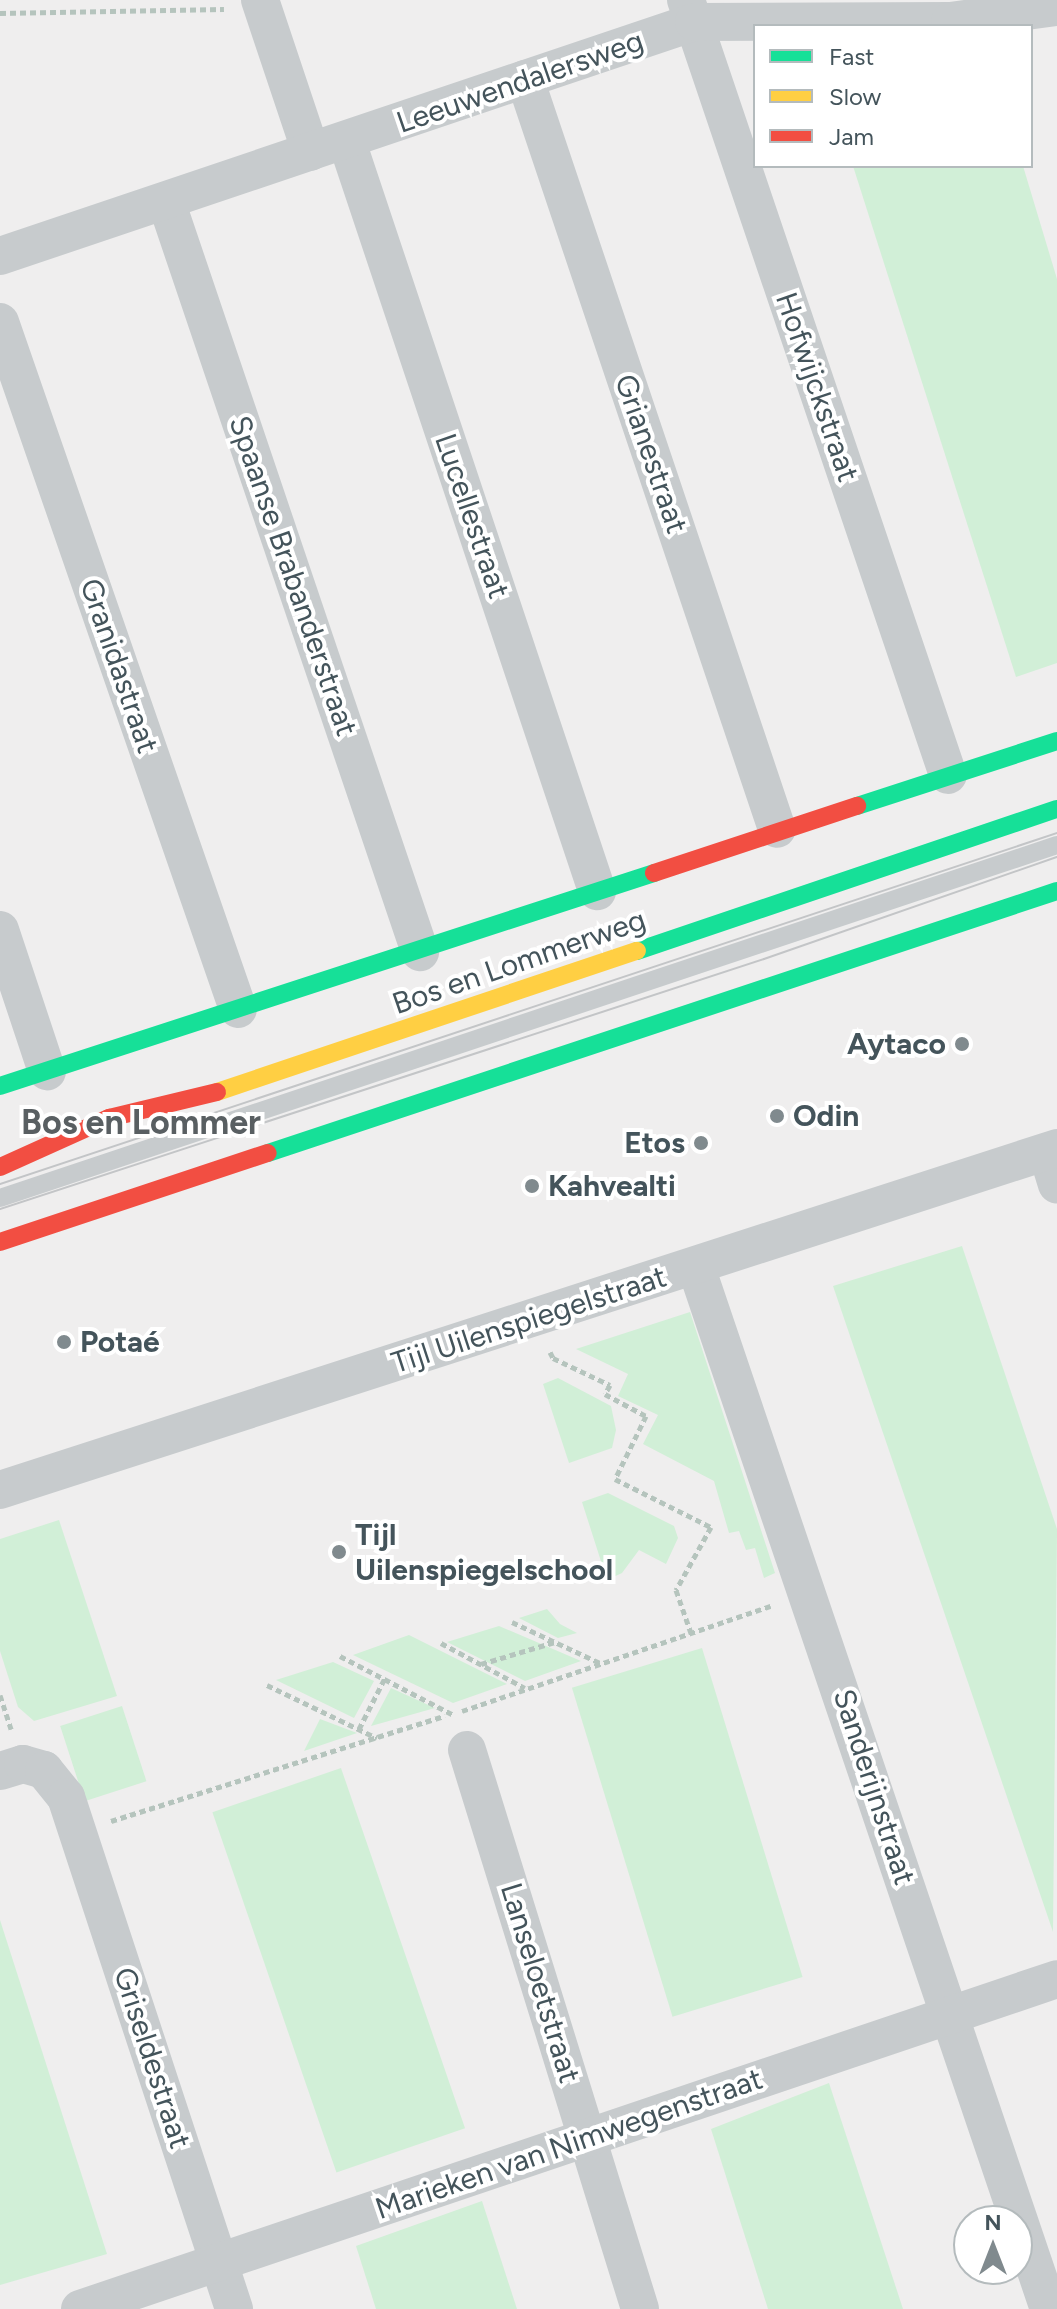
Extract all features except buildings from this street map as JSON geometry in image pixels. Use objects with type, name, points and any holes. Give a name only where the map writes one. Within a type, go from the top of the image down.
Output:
[{"type":"main road","name":"Bos en Lommerweg","points":[[0,1086],[420,952],[777,829],[1057,741]]},
{"type":"main road","name":"Bos en Lommerweg","points":[[0,1167],[109,1118],[230,1089],[1057,809]]},
{"type":"main road","points":[[0,1242],[1057,891]]},
{"type":"street","points":[[260,4],[311,152]]},
{"type":"street","name":"Leeuwendalersweg","points":[[0,256],[347,142],[525,79],[690,11],[950,21],[1057,7]]},
{"type":"street","name":"Hofwijckstraat","points":[[690,11],[948,775]]},
{"type":"street","name":"Grianestraat","points":[[525,79],[777,829]]},
{"type":"street","name":"Lucellestraat","points":[[347,142],[597,891]]},
{"type":"street","name":"Spaanse Brabanderstraat","points":[[166,201],[420,952]]},
{"type":"street","name":"Granidastraat","points":[[0,322],[238,1009]]},
{"type":"street","points":[[0,930],[47,1071]]},
{"type":"street","name":"Tijl Uilenspiegelstraat","points":[[0,1490],[696,1267],[1054,1161]]},
{"type":"street","name":"Sanderijnstraat","points":[[696,1267],[810,1593],[1049,2309]]},
{"type":"street","name":"Lanseloetstraat","points":[[467,1750],[640,2309]]},
{"type":"street","name":"Griseldestraat","points":[[0,1771],[23,1764],[44,1770],[73,1820],[234,2309]]},
{"type":"street","name":"Marieken van Nimwegenstraat","points":[[80,2309],[1057,1979]]},
{"type":"lane","name":"Bos en Lommerweg","points":[[0,1198],[1057,845]]},
{"type":"path","points":[[0,13],[260,4]]},
{"type":"path","points":[[535,1318],[553,1358],[610,1385],[605,1394],[646,1416],[615,1479],[711,1527],[676,1590],[691,1633]]},
{"type":"path","points":[[73,1820],[377,1738],[810,1593]]},
{"type":"path","points":[[512,1622],[602,1664]]},
{"type":"path","points":[[480,1664],[555,1642]]},
{"type":"path","points":[[441,1643],[526,1689]]},
{"type":"path","points":[[340,1656],[454,1714]]},
{"type":"path","points":[[359,1729],[385,1678]]},
{"type":"path","points":[[267,1685],[377,1738]]},
{"type":"green space","points":[[854,168],[1024,168],[1057,279],[1057,663],[1016,677]]},
{"type":"green space","points":[[962,1246],[1057,1529],[1053,1932],[833,1286]]},
{"type":"green space","points":[[690,1312],[775,1573],[764,1578],[755,1548],[746,1550],[739,1531],[729,1533],[714,1481],[643,1444],[658,1415],[618,1396],[628,1374],[576,1349]]},
{"type":"green space","points":[[558,1378],[611,1406],[616,1430],[612,1448],[569,1463],[543,1384]]},
{"type":"green space","points":[[608,1493],[674,1526],[678,1538],[666,1564],[639,1550],[622,1573],[607,1580],[582,1502]]},
{"type":"green space","points":[[59,1520],[117,1696],[34,1721],[18,1707],[0,1651],[0,1539]]},
{"type":"green space","points":[[547,1609],[560,1624],[577,1633],[558,1638],[519,1618]]},
{"type":"green space","points":[[499,1626],[581,1661],[525,1681],[447,1642]]},
{"type":"green space","points":[[409,1635],[507,1684],[453,1703],[353,1655]]},
{"type":"green space","points":[[702,1648],[803,1977],[673,2017],[572,1688]]},
{"type":"green space","points":[[333,1662],[374,1681],[354,1718],[276,1680]]},
{"type":"green space","points":[[391,1688],[435,1708],[371,1726]]},
{"type":"green space","points":[[122,1706],[146,1781],[85,1801],[60,1726]]},
{"type":"green space","points":[[320,1719],[357,1733],[304,1751]]},
{"type":"green space","points":[[341,1768],[465,2128],[336,2173],[212,1812]]},
{"type":"green space","points":[[0,1920],[107,2254],[0,2285]]},
{"type":"green space","points":[[829,2083],[903,2309],[768,2309],[711,2129]]},
{"type":"green space","points":[[482,2201],[517,2309],[376,2309],[356,2246]]},
{"type":"tram line","points":[[0,1184],[1057,833]]},
{"type":"tram line","points":[[0,1209],[764,959],[1057,857]]},
{"type":"traffic: fast","points":[[857,806],[1057,741]]},
{"type":"traffic: fast","points":[[637,951],[1057,809]]},
{"type":"traffic: fast","points":[[0,1086],[654,873]]},
{"type":"traffic: fast","points":[[268,1153],[1057,891]]},
{"type":"traffic: slow","points":[[217,1092],[637,951]]},
{"type":"traffic: jam","points":[[654,873],[857,806]]},
{"type":"traffic: jam","points":[[0,1167],[109,1118],[217,1092]]},
{"type":"traffic: jam","points":[[0,1242],[268,1153]]},
{"type":"place","name":"Aytaco","points":[[962,1044]]},
{"type":"place","name":"Odin","points":[[777,1116]]},
{"type":"place","name":"Etos","points":[[701,1143]]},
{"type":"place","name":"Kahvealti","points":[[532,1186]]},
{"type":"place","name":"Potaé","points":[[64,1342]]},
{"type":"place","name":"Tijl Uilenspiegelschool","points":[[339,1552]]},
{"type":"district","name":"Bos en Lommer","points":[[141,1123]]}]
